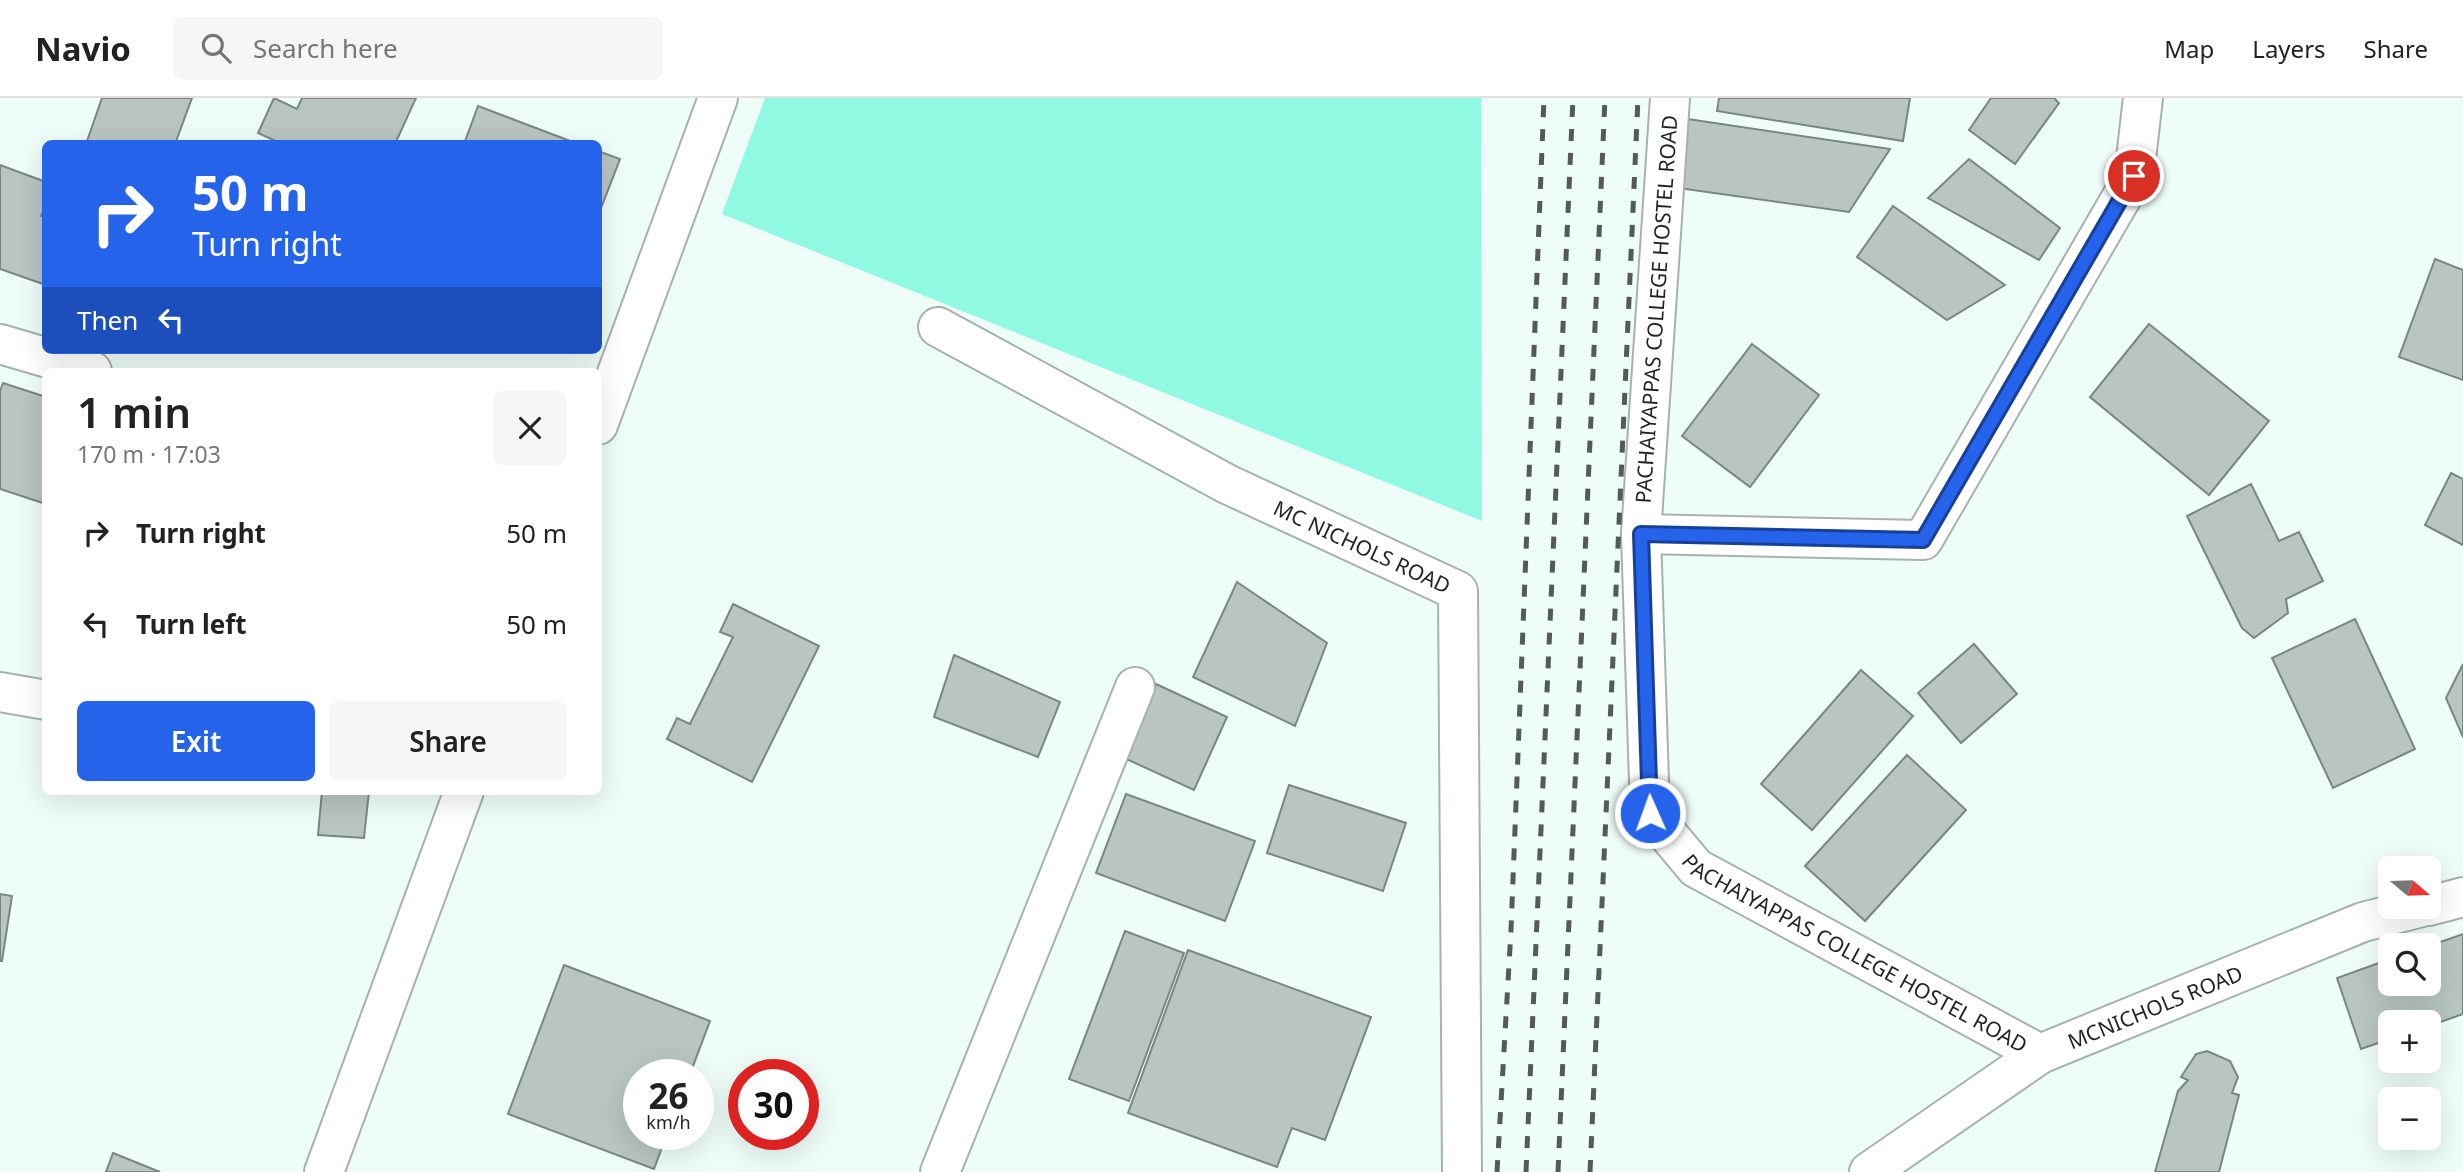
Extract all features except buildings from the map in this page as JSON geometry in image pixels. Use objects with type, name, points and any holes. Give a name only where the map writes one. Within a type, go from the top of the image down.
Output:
[{"type":"street","name":"PACHAIYAPPAS COLLEGE HOSTEL ROAD","points":[[1670,98],[1641,534],[1650,813],[1696,867],[2040,1054]]},
{"type":"street","points":[[1641,534],[1923,540],[2134,176],[2143,98]]},
{"type":"street","points":[[602,414],[715,99]]},
{"type":"street","name":"MC NICHOLS ROAD","points":[[938,327],[1227,484],[1458,590],[1462,1172]]},
{"type":"street","points":[[0,344],[82,368]]},
{"type":"street","points":[[940,1172],[1135,687]]},
{"type":"street","points":[[0,692],[42,699]]},
{"type":"street","points":[[324,1172],[463,795]]},
{"type":"street","name":"MCNICHOLS ROAD","points":[[2441,903],[2463,897]]},
{"type":"street","name":"MCNICHOLS ROAD","points":[[1869,1172],[2040,1054],[2363,922],[2378,918]]},
{"type":"green space","points":[[765,98],[1481,98],[1482,521],[722,214]]},
{"type":"railway","points":[[1497,1172],[1511,930],[1544,98]]},
{"type":"railway","points":[[1526,1172],[1573,98]]},
{"type":"railway","points":[[1558,1172],[1605,98]]},
{"type":"railway","points":[[1590,1172],[1638,98]]},
{"type":"route","points":[[1650,813],[1641,534],[1923,540],[2134,176]]}]
